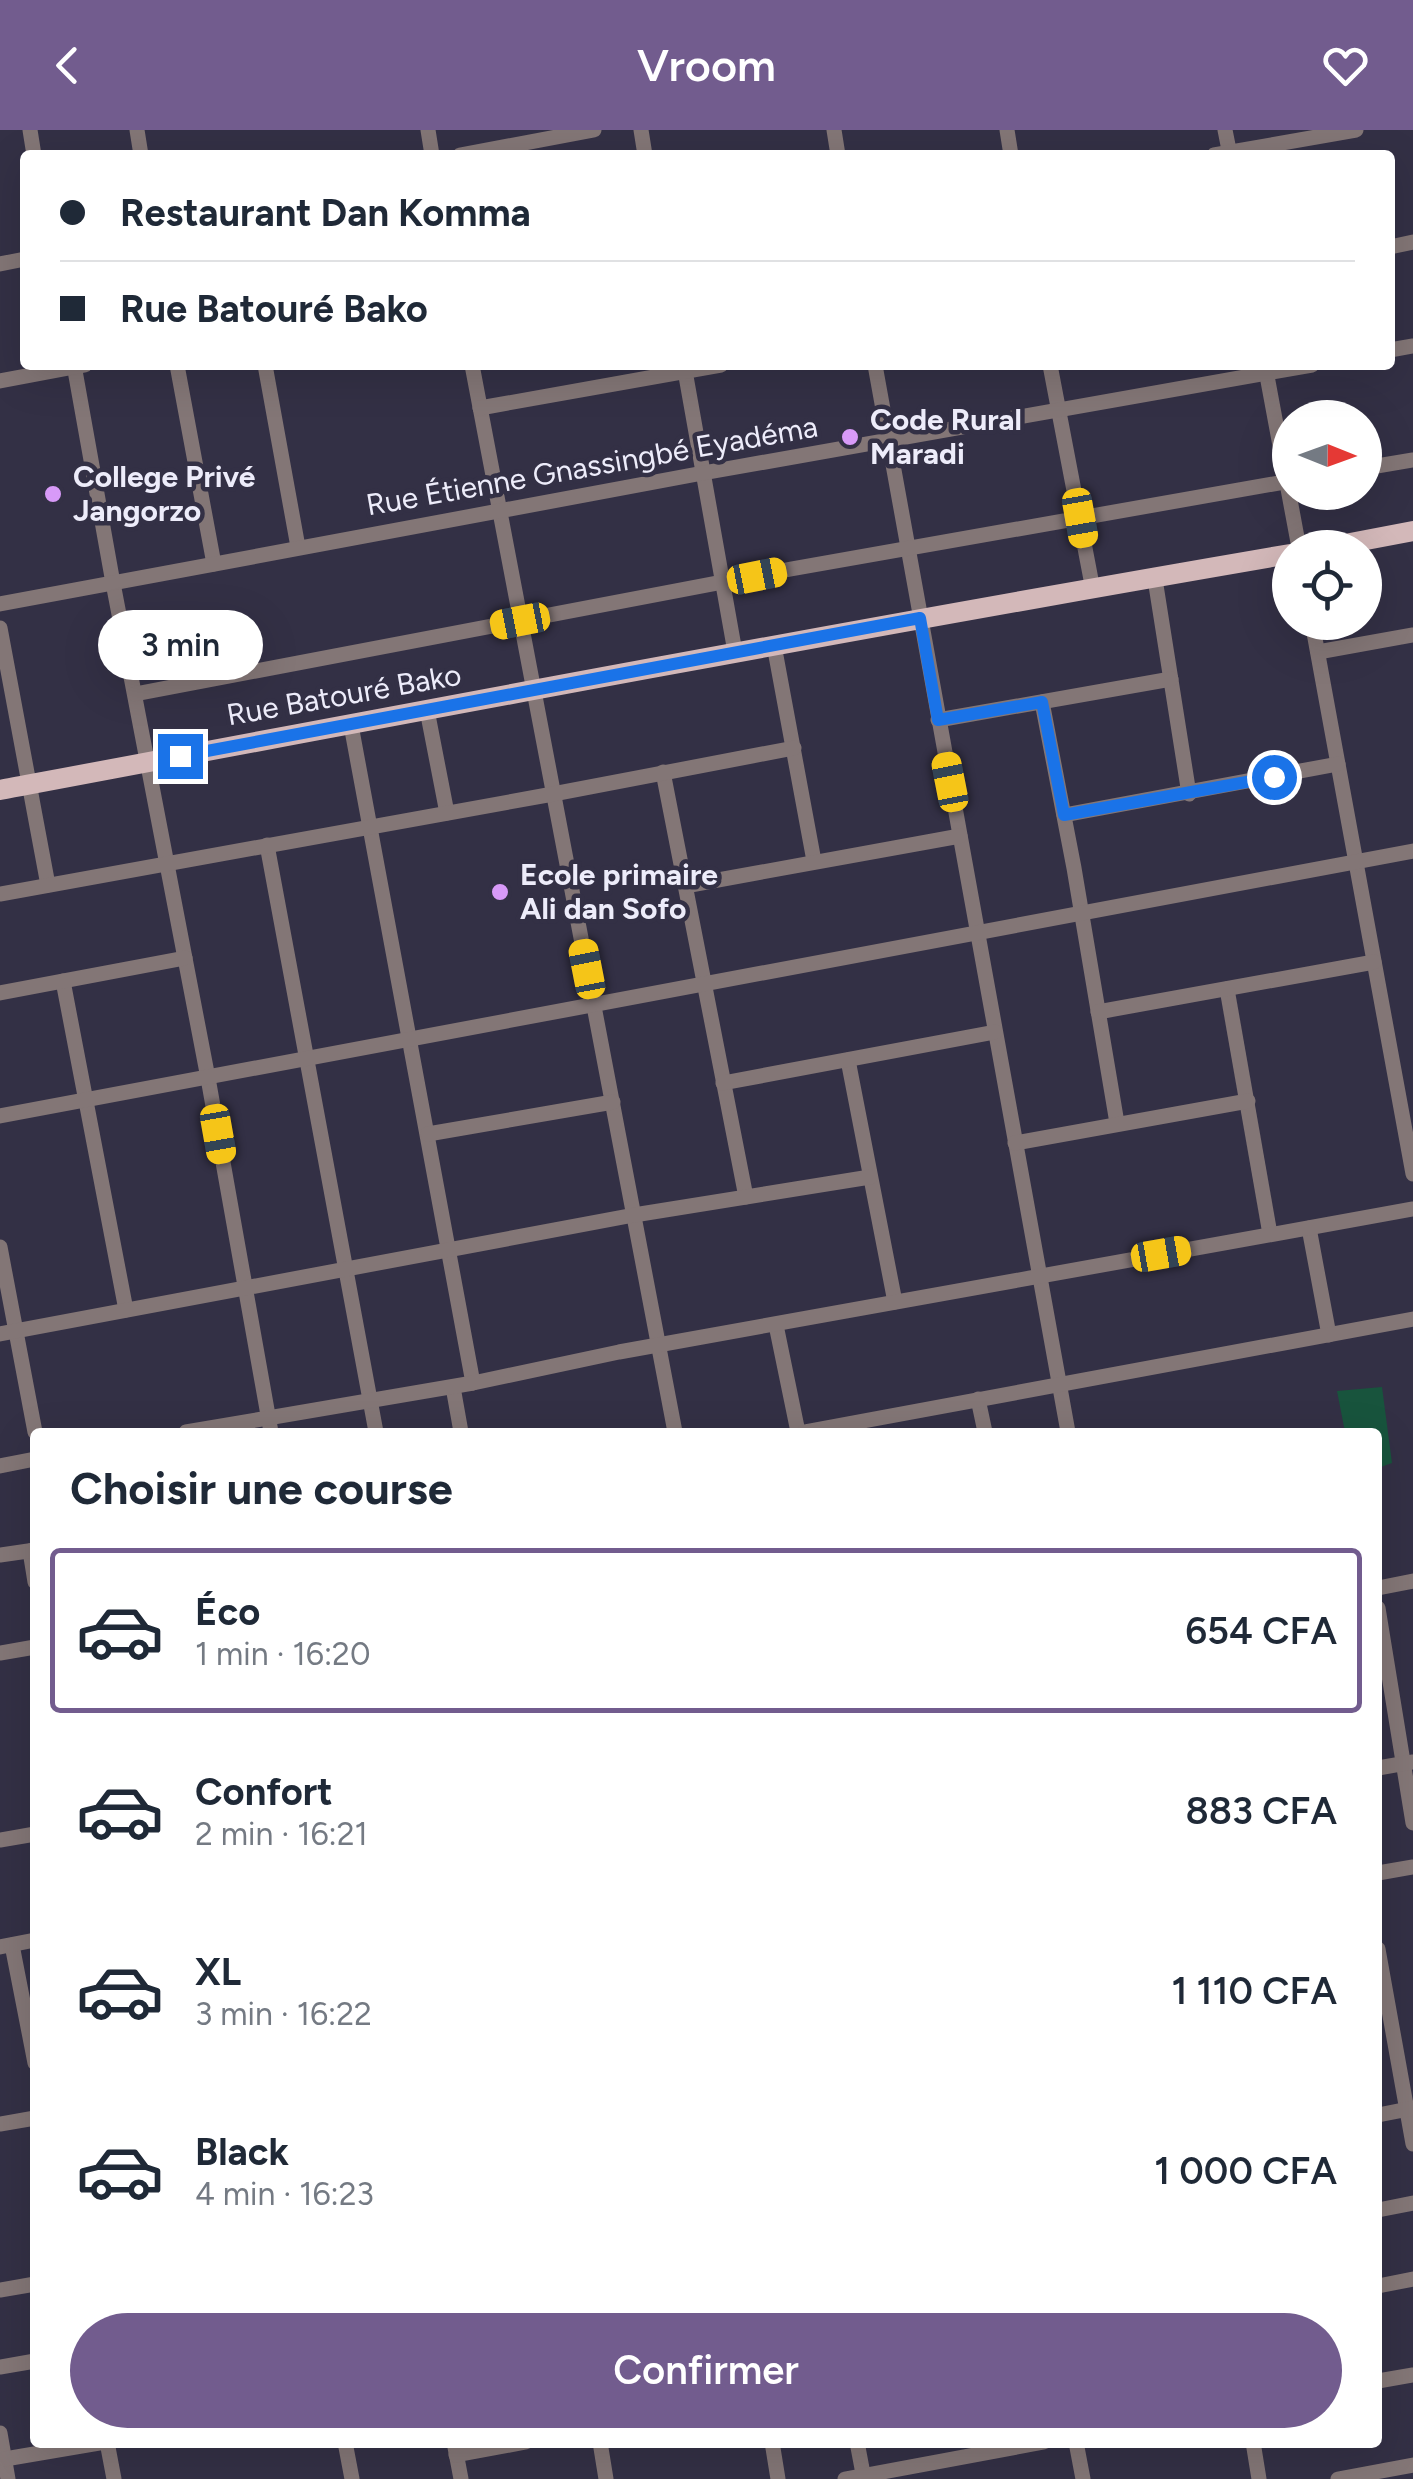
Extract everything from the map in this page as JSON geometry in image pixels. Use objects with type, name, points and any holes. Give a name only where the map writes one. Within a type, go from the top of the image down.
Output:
[{"type":"main road","points":[[1382,537],[1413,531]]},
{"type":"main road","name":"Rue Batouré Bako","points":[[0,790],[734,652],[1272,557]]},
{"type":"street","points":[[487,150],[594,130]]},
{"type":"street","points":[[1246,150],[1356,130]]},
{"type":"street","points":[[0,381],[57,370]]},
{"type":"street","points":[[79,370],[112,584],[208,1078],[269,1426]]},
{"type":"street","points":[[178,370],[214,564]]},
{"type":"street","points":[[266,370],[298,547]]},
{"type":"street","points":[[473,370],[674,1428]]},
{"type":"street","points":[[480,408],[679,370]]},
{"type":"street","points":[[684,370],[734,652]]},
{"type":"street","points":[[876,370],[1067,1428]]},
{"type":"street","points":[[1051,370],[1094,590]]},
{"type":"street","points":[[1266,370],[1272,400]]},
{"type":"street","name":"Rue Étienne Gnassingbé Eyadéma","points":[[0,604],[1266,370]]},
{"type":"street","points":[[1382,465],[1413,460]]},
{"type":"street","points":[[134,694],[1272,484]]},
{"type":"street","points":[[1155,578],[1189,794]]},
{"type":"street","points":[[0,628],[48,885]]},
{"type":"street","points":[[1318,652],[1413,635]]},
{"type":"street","points":[[1316,640],[1413,1174]]},
{"type":"street","points":[[774,645],[814,860]]},
{"type":"street","points":[[938,720],[1171,679]]},
{"type":"street","points":[[1042,702],[1118,1123]]},
{"type":"street","points":[[427,710],[448,812]]},
{"type":"street","points":[[350,725],[474,1383]]},
{"type":"street","points":[[0,894],[794,748]]},
{"type":"street","points":[[1064,815],[1338,764]]},
{"type":"street","points":[[662,772],[746,1197]]},
{"type":"street","points":[[686,886],[960,836]]},
{"type":"street","points":[[268,845],[375,1428]]},
{"type":"street","points":[[0,1116],[1413,851]]},
{"type":"street","points":[[0,993],[185,958]]},
{"type":"street","points":[[1098,1012],[1374,962]]},
{"type":"street","points":[[63,981],[126,1310]]},
{"type":"street","points":[[1226,989],[1270,1234]]},
{"type":"street","points":[[724,1083],[995,1032]]},
{"type":"street","points":[[848,1060],[895,1302]]},
{"type":"street","points":[[1395,1078],[1413,1074]]},
{"type":"street","points":[[1015,1143],[1248,1100]]},
{"type":"street","points":[[428,1134],[613,1102]]},
{"type":"street","points":[[8,1332],[634,1215],[870,1177]]},
{"type":"street","points":[[241,1428],[269,1426],[370,1401],[660,1345],[1413,1209]]},
{"type":"street","points":[[1309,1228],[1329,1335]]},
{"type":"street","points":[[0,1246],[8,1332],[34,1428]]},
{"type":"street","points":[[822,1428],[1413,1319]]},
{"type":"street","points":[[776,1325],[800,1428]]},
{"type":"street","points":[[453,1387],[459,1428]]},
{"type":"street","points":[[978,1399],[983,1428]]},
{"type":"street","points":[[0,1466],[30,1461]]},
{"type":"street","points":[[0,1555],[30,1550]]},
{"type":"street","points":[[1382,1587],[1413,1582]]},
{"type":"street","points":[[0,1653],[30,1648]]},
{"type":"street","points":[[1382,1661],[1384,1687],[1408,1763],[1413,1823]]},
{"type":"street","points":[[1382,1767],[1408,1763]]},
{"type":"street","points":[[0,1840],[30,1835]]},
{"type":"street","points":[[1382,1871],[1413,1866]]},
{"type":"street","points":[[6,1946],[30,2043]]},
{"type":"street","points":[[1382,1995],[1410,2109],[1413,2144]]},
{"type":"street","points":[[1382,2051],[1395,2049]]},
{"type":"street","points":[[1382,2114],[1410,2109]]},
{"type":"street","points":[[0,2124],[30,2119]]},
{"type":"street","points":[[1382,2209],[1413,2203]]},
{"type":"street","points":[[1382,2285],[1413,2279]]},
{"type":"street","points":[[0,2290],[30,2285]]},
{"type":"street","points":[[0,2367],[30,2362]]},
{"type":"street","points":[[1382,2380],[1413,2375]]},
{"type":"street","points":[[0,2433],[8,2479]]},
{"type":"street","points":[[5,2460],[72,2448]]},
{"type":"street","points":[[107,2448],[114,2479]]},
{"type":"street","points":[[345,2448],[347,2478]]},
{"type":"street","points":[[601,2448],[606,2479]]},
{"type":"street","points":[[773,2448],[778,2479]]},
{"type":"street","points":[[858,2448],[864,2477]]},
{"type":"street","points":[[845,2479],[1013,2448]]},
{"type":"street","points":[[1077,2448],[1083,2479]]},
{"type":"street","points":[[1254,2448],[1260,2479]]},
{"type":"street","points":[[455,2449],[461,2479]]},
{"type":"street","points":[[1338,2479],[1413,2465]]},
{"type":"green space","points":[[1382,1387],[1392,1463],[1382,1467],[1382,1428],[1344,1428],[1337,1391]]},
{"type":"place","name":"Code Rural Maradi","points":[[850,437]]},
{"type":"place","name":"College Privé Jangorzo","points":[[53,494]]},
{"type":"place","name":"Ecole primaire Ali dan Sofo","points":[[500,892]]},
{"type":"route","points":[[180,756],[920,618],[938,720],[1042,702],[1064,815],[1274,777]]}]
